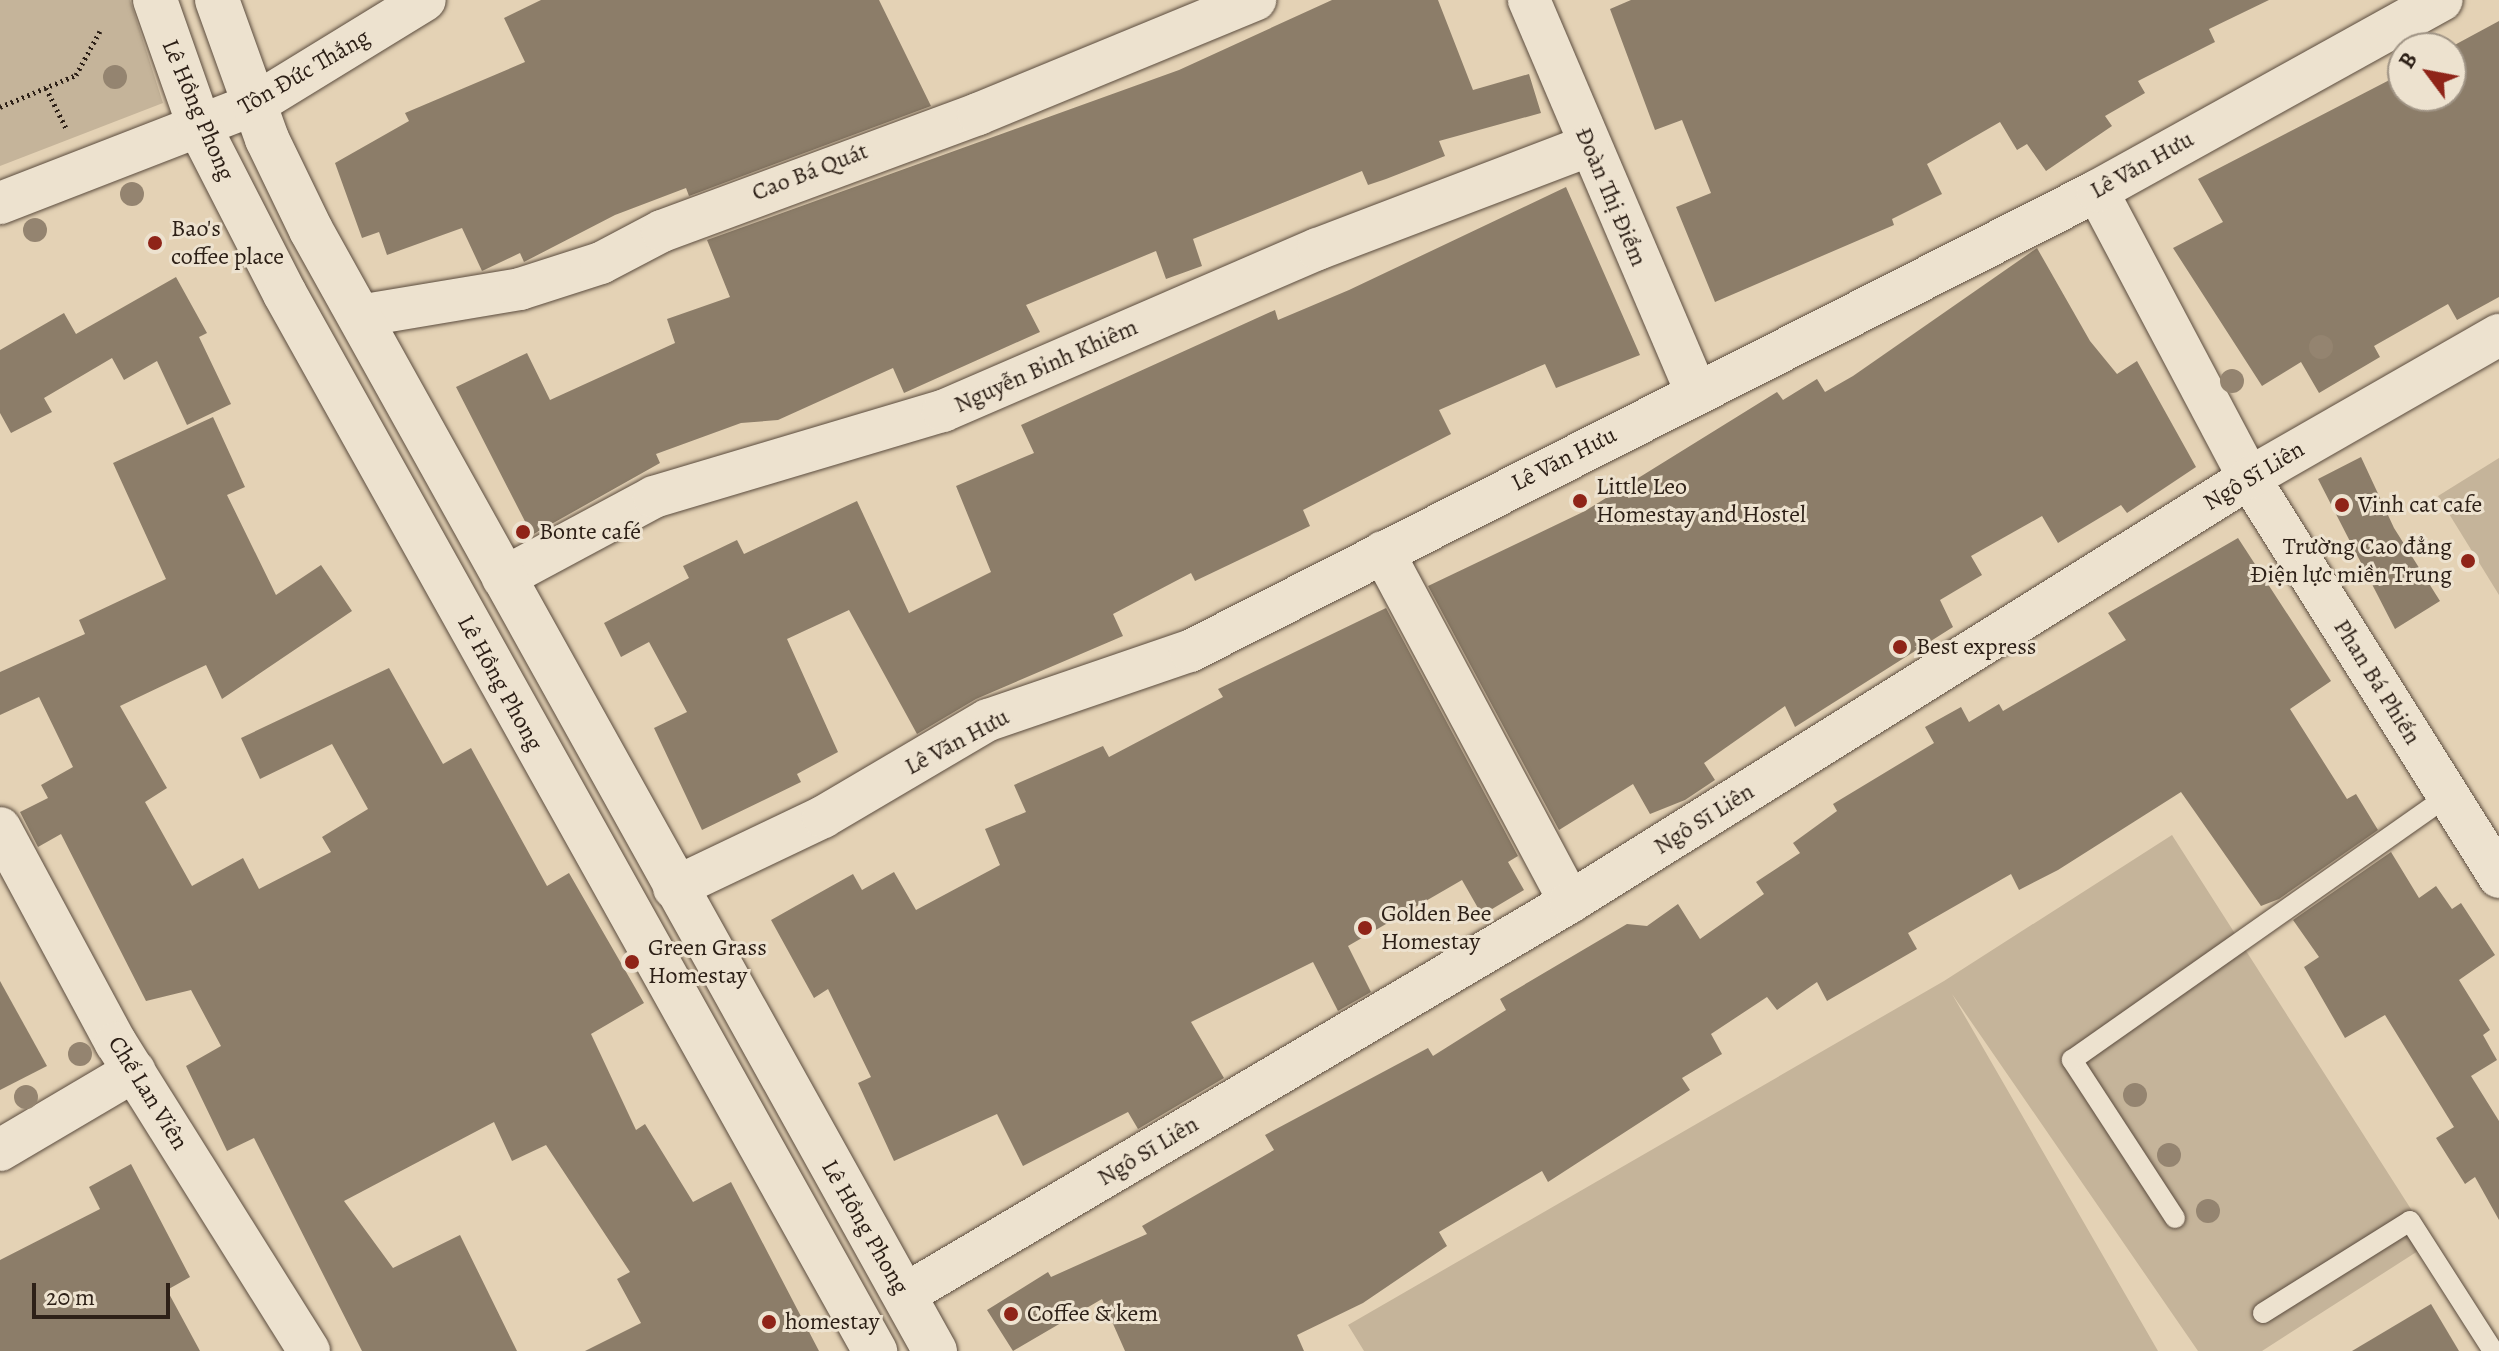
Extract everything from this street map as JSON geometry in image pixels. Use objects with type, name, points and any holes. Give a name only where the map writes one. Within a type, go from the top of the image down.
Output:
[{"type":"street","name":"Lê Hồng Phong","points":[[155,0],[200,128],[395,495],[875,1351]]},
{"type":"street","name":"Lê Hồng Phong","points":[[217,0],[255,104],[359,316],[674,888],[935,1351]]},
{"type":"street","name":"Tôn Đức Thắng","points":[[0,203],[200,128],[255,104],[425,0]]},
{"type":"street","name":"Cao Bá Quát","points":[[359,316],[520,289],[601,263],[676,225],[978,114],[1255,0]]},
{"type":"street","name":"Lê Văn Hưu","points":[[674,888],[823,817],[988,720],[1190,651],[2097,191],[2442,0]]},
{"type":"street","name":"Đoàn Thị Điểm","points":[[1532,1],[1588,146],[1696,392]]},
{"type":"street","name":"Nguyễn Bỉnh Khiêm","points":[[503,578],[654,497],[943,411],[1318,249],[1588,146]]},
{"type":"street","name":"Phan Bá Phiến","points":[[2097,191],[2249,478],[2499,877]]},
{"type":"street","name":"Ngô Sĩ Liên","points":[[904,1295],[1570,902],[2249,478],[2499,335]]},
{"type":"street","points":[[1383,552],[1570,902]]},
{"type":"street","name":"Chế Lan Viên","points":[[0,828],[134,1071],[309,1351]]},
{"type":"street","points":[[0,1150],[134,1071]]},
{"type":"lane","points":[[2175,1218],[2072,1060],[2448,796]]},
{"type":"lane","points":[[2263,1313],[2410,1221],[2493,1351]]},
{"type":"path","points":[[0,107],[76,75],[100,31]]},
{"type":"path","points":[[46,88],[67,130]]},
{"type":"shaded area","points":[[0,0],[130,0],[163,103],[0,166]]},
{"type":"shaded area","points":[[2499,458],[2499,595],[2438,496]]},
{"type":"shaded area","points":[[2172,835],[2432,1242],[2262,1351],[2198,1351],[1952,994],[2158,1351],[1364,1351],[1348,1325],[1944,981]]},
{"type":"building","points":[[541,0],[879,0],[931,106],[689,196],[686,188],[615,215],[524,262],[520,253],[482,271],[462,228],[387,255],[379,232],[362,238],[335,163],[409,121],[405,113],[525,62],[504,18]]},
{"type":"building","points":[[1332,0],[1438,0],[1473,90],[1529,74],[1541,113],[1439,141],[1445,156],[1386,179],[1368,185],[1362,171],[1193,239],[1202,266],[1166,279],[1156,251],[1026,305],[1040,332],[904,393],[893,368],[778,420],[741,423],[656,454],[660,463],[532,535],[456,387],[527,353],[550,400],[675,343],[667,319],[730,297],[707,240],[1179,70]]},
{"type":"building","points":[[1631,0],[2269,0],[2209,29],[2215,42],[2138,81],[2145,93],[2105,116],[2112,126],[2046,171],[2027,144],[2017,150],[2000,122],[1927,164],[1942,194],[1892,219],[1894,225],[1715,302],[1676,207],[1711,193],[1682,120],[1655,130],[1610,9]]},
{"type":"building","points":[[2499,21],[2499,297],[2457,320],[2448,304],[2374,346],[2380,357],[2319,393],[2301,362],[2262,386],[2173,248],[2223,222],[2198,179],[2387,81],[2387,112],[2467,112],[2467,38]]},
{"type":"building","points":[[1566,187],[1640,355],[1556,388],[1545,364],[1439,410],[1451,434],[1303,510],[1310,526],[1195,581],[1191,573],[1113,614],[1123,636],[976,699],[917,734],[849,610],[787,639],[838,752],[797,774],[801,782],[702,830],[654,728],[687,712],[649,642],[621,657],[604,623],[689,578],[683,566],[737,540],[744,554],[857,501],[909,613],[991,572],[956,486],[1034,453],[1021,425],[1275,310],[1278,320],[1349,290]]},
{"type":"building","points":[[2037,248],[2090,341],[2117,374],[2137,361],[2196,467],[2127,513],[2121,505],[2058,543],[2042,516],[1971,556],[1982,575],[1940,600],[1953,627],[1795,727],[1785,706],[1704,763],[1715,780],[1685,800],[1650,814],[1633,784],[1559,830],[1428,586],[1585,511],[1777,392],[1783,400],[1817,379],[1825,392],[1853,376]]},
{"type":"building","points":[[176,277],[207,333],[199,337],[231,404],[187,425],[157,361],[124,380],[112,358],[44,398],[52,412],[11,433],[0,413],[0,350],[64,313],[76,334]]},
{"type":"building","points":[[213,417],[245,487],[227,495],[276,595],[321,565],[352,611],[222,699],[206,665],[120,706],[167,788],[145,802],[192,886],[243,858],[259,889],[331,852],[322,837],[368,809],[332,744],[260,779],[241,738],[389,668],[443,764],[471,748],[547,886],[569,873],[644,1003],[591,1034],[636,1130],[645,1124],[693,1202],[731,1182],[819,1351],[585,1351],[641,1323],[617,1279],[630,1272],[546,1145],[512,1161],[494,1122],[344,1201],[393,1268],[460,1235],[517,1351],[362,1351],[254,1138],[227,1151],[186,1066],[221,1046],[191,990],[146,1001],[61,834],[38,847],[20,812],[48,798],[41,785],[73,767],[39,697],[0,715],[0,672],[85,634],[79,620],[166,579],[113,463]]},
{"type":"building","points":[[2361,457],[2394,528],[2440,601],[2395,629],[2318,479]]},
{"type":"building","points":[[2238,538],[2331,681],[2290,709],[2347,799],[2356,794],[2378,830],[2279,899],[2261,906],[2181,792],[2058,870],[2019,890],[2011,874],[1908,933],[1917,949],[1827,1001],[1817,982],[1777,1010],[1767,997],[1711,1034],[1722,1054],[1682,1078],[1690,1090],[1548,1182],[1542,1171],[1439,1232],[1447,1246],[1363,1303],[1297,1335],[1304,1351],[1125,1351],[1102,1299],[1013,1351],[987,1310],[1048,1272],[1051,1277],[1147,1234],[1142,1226],[1274,1150],[1265,1135],[1428,1048],[1433,1056],[1506,1010],[1500,999],[1627,924],[1647,926],[1678,904],[1700,939],[1764,894],[1756,882],[1800,853],[1793,843],[1837,811],[1833,804],[1934,743],[1925,727],[1961,707],[1969,722],[1999,704],[2003,711],[2126,640],[2108,613]]},
{"type":"building","points":[[1386,608],[1518,856],[1508,862],[1524,890],[1482,915],[1462,880],[1348,946],[1371,992],[1338,1011],[1313,962],[1191,1022],[1224,1078],[1138,1129],[1128,1112],[1023,1166],[997,1114],[894,1161],[858,1083],[871,1077],[828,989],[814,998],[771,920],[853,874],[862,890],[894,872],[916,910],[1000,865],[985,829],[1026,812],[1014,785],[1103,746],[1109,757],[1223,697],[1218,689]]},
{"type":"building","points":[[2391,852],[2419,898],[2436,886],[2452,909],[2461,903],[2495,955],[2459,980],[2490,1030],[2483,1035],[2497,1060],[2471,1076],[2499,1121],[2499,1220],[2475,1177],[2465,1184],[2436,1138],[2454,1127],[2385,1015],[2345,1038],[2304,967],[2319,957],[2293,920]]},
{"type":"building","points":[[0,981],[47,1066],[0,1090]]},
{"type":"building","points":[[131,1164],[190,1277],[167,1290],[200,1351],[0,1351],[0,1260],[100,1209],[89,1187]]},
{"type":"building","points":[[2431,1304],[2459,1351],[2352,1351]]},
{"type":"place","name":"Bao's coffee place","points":[[155,243]]},
{"type":"place","name":"Little Leo Homestay and Hostel","points":[[1580,501]]},
{"type":"place","name":"Vinh cat cafe","points":[[2342,505]]},
{"type":"place","name":"Bonte café","points":[[523,532]]},
{"type":"place","name":"Trường Cao đẳng Điện lực miền Trung","points":[[2468,561]]},
{"type":"place","name":"Best express","points":[[1900,647]]},
{"type":"place","name":"Golden Bee Homestay","points":[[1365,928]]},
{"type":"place","name":"Green Grass Homestay","points":[[632,962]]},
{"type":"place","name":"Coffee & kem","points":[[1011,1314]]},
{"type":"place","name":"homestay","points":[[769,1322]]}]
